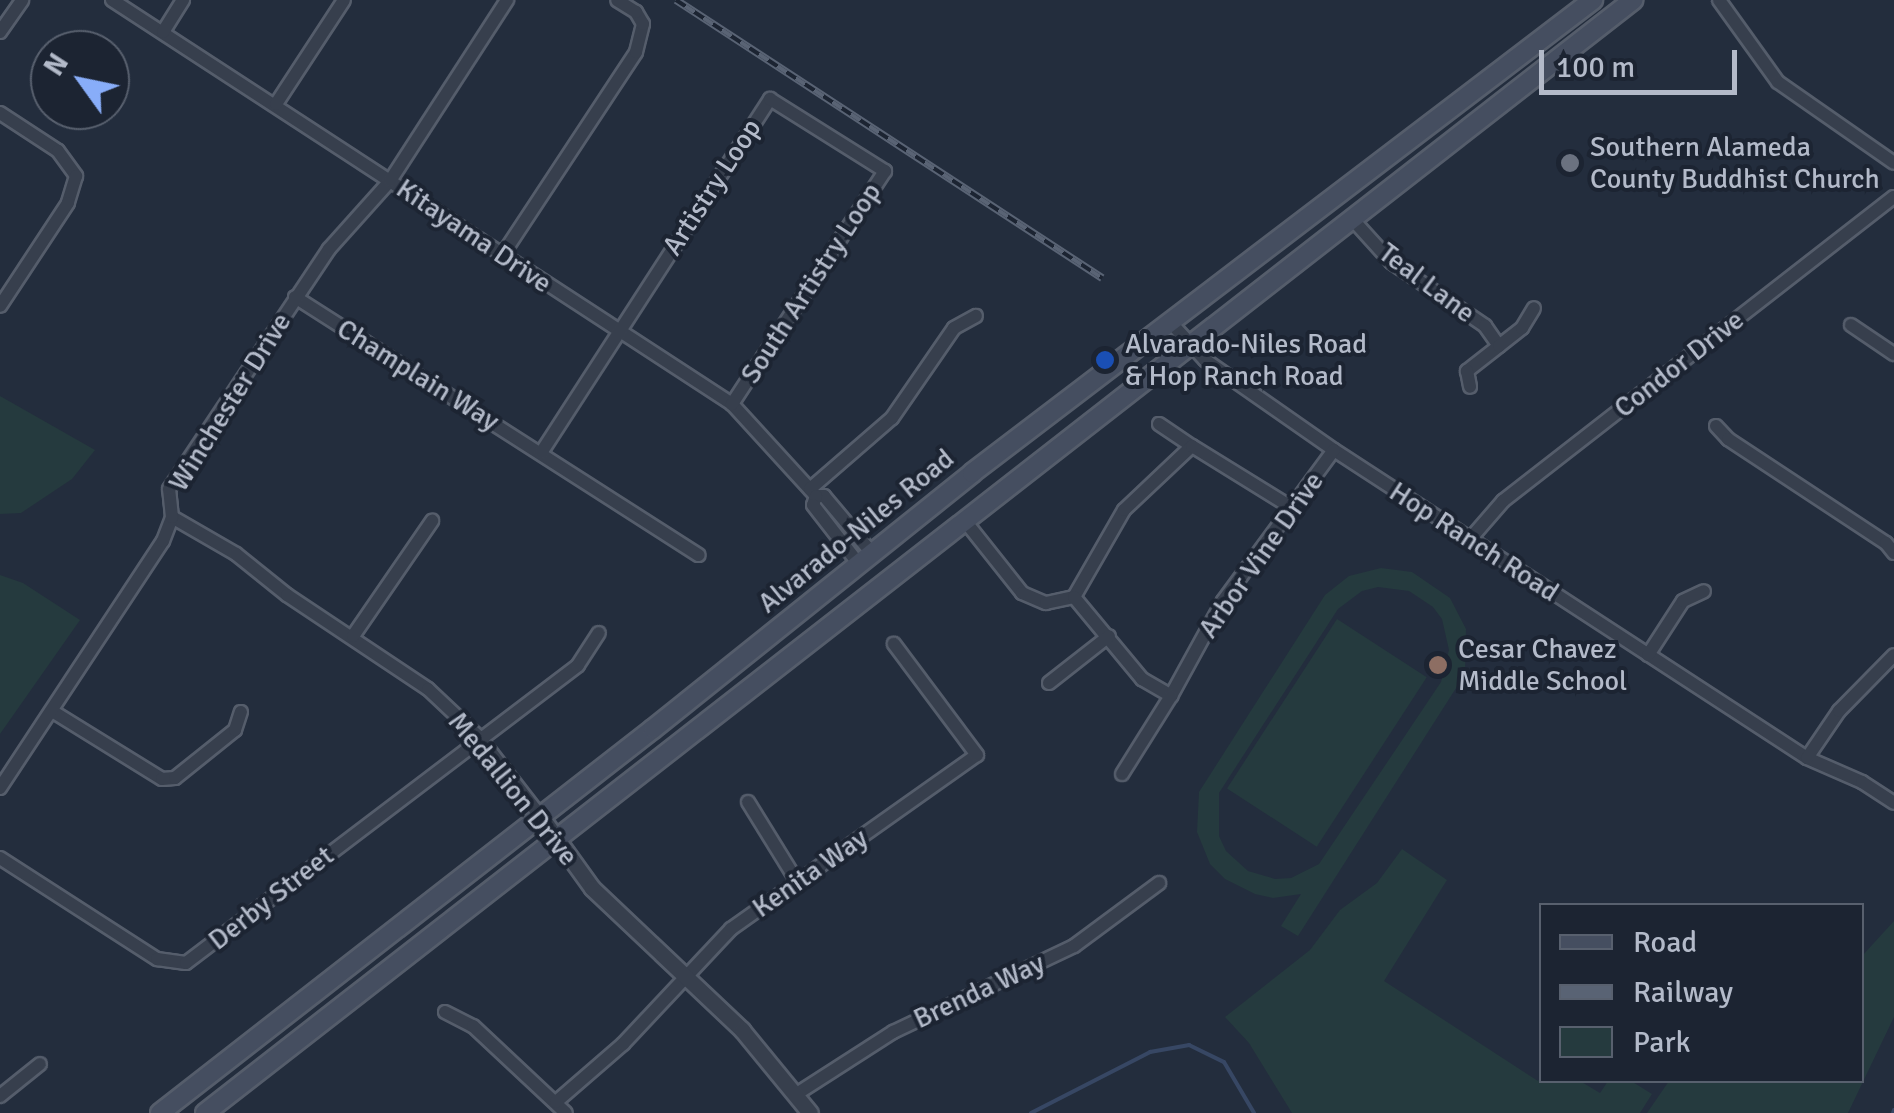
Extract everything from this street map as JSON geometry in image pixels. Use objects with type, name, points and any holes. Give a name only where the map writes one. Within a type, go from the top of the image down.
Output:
[{"type":"main road","name":"Alvarado-Niles Road","points":[[160,1113],[542,817],[865,558],[1593,0]]},
{"type":"main road","name":"Alvarado-Niles Road","points":[[204,1113],[1354,221],[1632,0]]},
{"type":"street","points":[[0,32],[22,0]]},
{"type":"street","name":"Kitayama Drive","points":[[112,0],[732,404],[813,492],[824,496],[865,558]]},
{"type":"street","points":[[162,32],[184,0]]},
{"type":"street","points":[[276,104],[344,0]]},
{"type":"street","name":"Winchester Drive","points":[[0,788],[163,541],[172,517],[169,490],[328,248],[390,180],[507,0]]},
{"type":"street","points":[[501,257],[636,52],[644,24],[618,0]]},
{"type":"street","points":[[1719,0],[1778,82],[1894,163]]},
{"type":"street","name":"Artistry Loop","points":[[619,329],[770,100],[826,132]]},
{"type":"street","points":[[0,113],[58,151],[76,176],[68,203],[0,306]]},
{"type":"street","name":"South Artistry Loop","points":[[732,404],[885,171],[826,132]]},
{"type":"street","name":"Condor Drive","points":[[1471,538],[1503,501],[1894,197]]},
{"type":"street","name":"Teal Lane","points":[[1354,221],[1391,262],[1485,326],[1499,346]]},
{"type":"street","name":"Champlain Way","points":[[295,297],[698,554]]},
{"type":"street","name":"Teal Lane","points":[[1470,388],[1466,372],[1522,328],[1534,308]]},
{"type":"street","points":[[813,492],[892,418],[954,328],[976,316]]},
{"type":"street","name":"Hop Ranch Road","points":[[1171,323],[1190,346],[1334,450],[1807,758],[1862,782],[1894,803]]},
{"type":"street","points":[[1851,325],[1894,354]]},
{"type":"street","points":[[541,452],[619,329]]},
{"type":"street","points":[[1159,424],[1294,509]]},
{"type":"street","points":[[1716,426],[1728,439],[1886,542],[1894,553]]},
{"type":"street","points":[[965,520],[1031,600],[1060,602],[1074,597],[1124,510],[1192,446]]},
{"type":"street","name":"Arbor Vine Drive","points":[[1122,774],[1223,601],[1334,450]]},
{"type":"street","name":"Medallion Drive","points":[[172,517],[236,554],[287,596],[428,689],[479,738],[592,888],[742,1030],[810,1113]]},
{"type":"street","points":[[353,636],[432,522]]},
{"type":"street","points":[[1648,655],[1683,601],[1704,591]]},
{"type":"street","points":[[1074,597],[1142,678],[1171,696]]},
{"type":"street","name":"Derby Street","points":[[0,858],[157,958],[186,963],[578,664],[599,633]]},
{"type":"street","points":[[1049,683],[1108,636]]},
{"type":"street","name":"Kenita Way","points":[[556,1102],[623,1044],[731,928],[977,755],[894,644]]},
{"type":"street","points":[[1807,758],[1839,711],[1894,654]]},
{"type":"street","points":[[52,710],[162,780],[175,778],[235,730],[242,712]]},
{"type":"street","points":[[748,802],[798,883]]},
{"type":"street","name":"Brenda Way","points":[[795,1095],[893,1032],[1074,946],[1159,883]]},
{"type":"street","points":[[445,1012],[473,1026],[566,1113]]},
{"type":"street","points":[[0,1096],[40,1064]]},
{"type":"green space","points":[[0,396],[95,450],[72,479],[21,513],[0,514]]},
{"type":"green space","points":[[1381,568],[1412,572],[1450,598],[1466,629],[1465,674],[1298,936],[1281,926],[1301,894],[1273,898],[1255,894],[1225,879],[1210,864],[1197,832],[1199,792],[1325,595],[1349,576]],"holes":[[[1378,587],[1409,591],[1433,607],[1442,619],[1449,650],[1441,682],[1319,864],[1291,878],[1275,879],[1248,871],[1226,851],[1219,836],[1219,793],[1338,609],[1362,591]]]},
{"type":"green space","points":[[0,575],[23,583],[80,620],[0,734]]},
{"type":"green space","points":[[1337,619],[1427,677],[1317,847],[1227,788]]},
{"type":"green space","points":[[1402,849],[1447,880],[1384,981],[1539,1079],[1539,1083],[1583,1083],[1600,1093],[1607,1083],[1634,1083],[1652,1094],[1640,1113],[1292,1113],[1249,1043],[1225,1017],[1310,950],[1340,910],[1377,883]]},
{"type":"green space","points":[[1894,921],[1894,1017],[1864,1080],[1864,954]]},
{"type":"green space","points":[[1668,1083],[1862,1083],[1848,1113],[1647,1113]]},
{"type":"waterway","points":[[1031,1113],[1150,1052],[1189,1045],[1224,1062],[1254,1113]]},
{"type":"railway","points":[[676,0],[1102,278]]},
{"type":"place","name":"Southern Alameda County Buddhist Church","points":[[1570,163]]},
{"type":"place","name":"Alvarado-Niles Road & Hop Ranch Road","points":[[1105,360]]},
{"type":"place","name":"Cesar Chavez Middle School","points":[[1438,665]]}]
